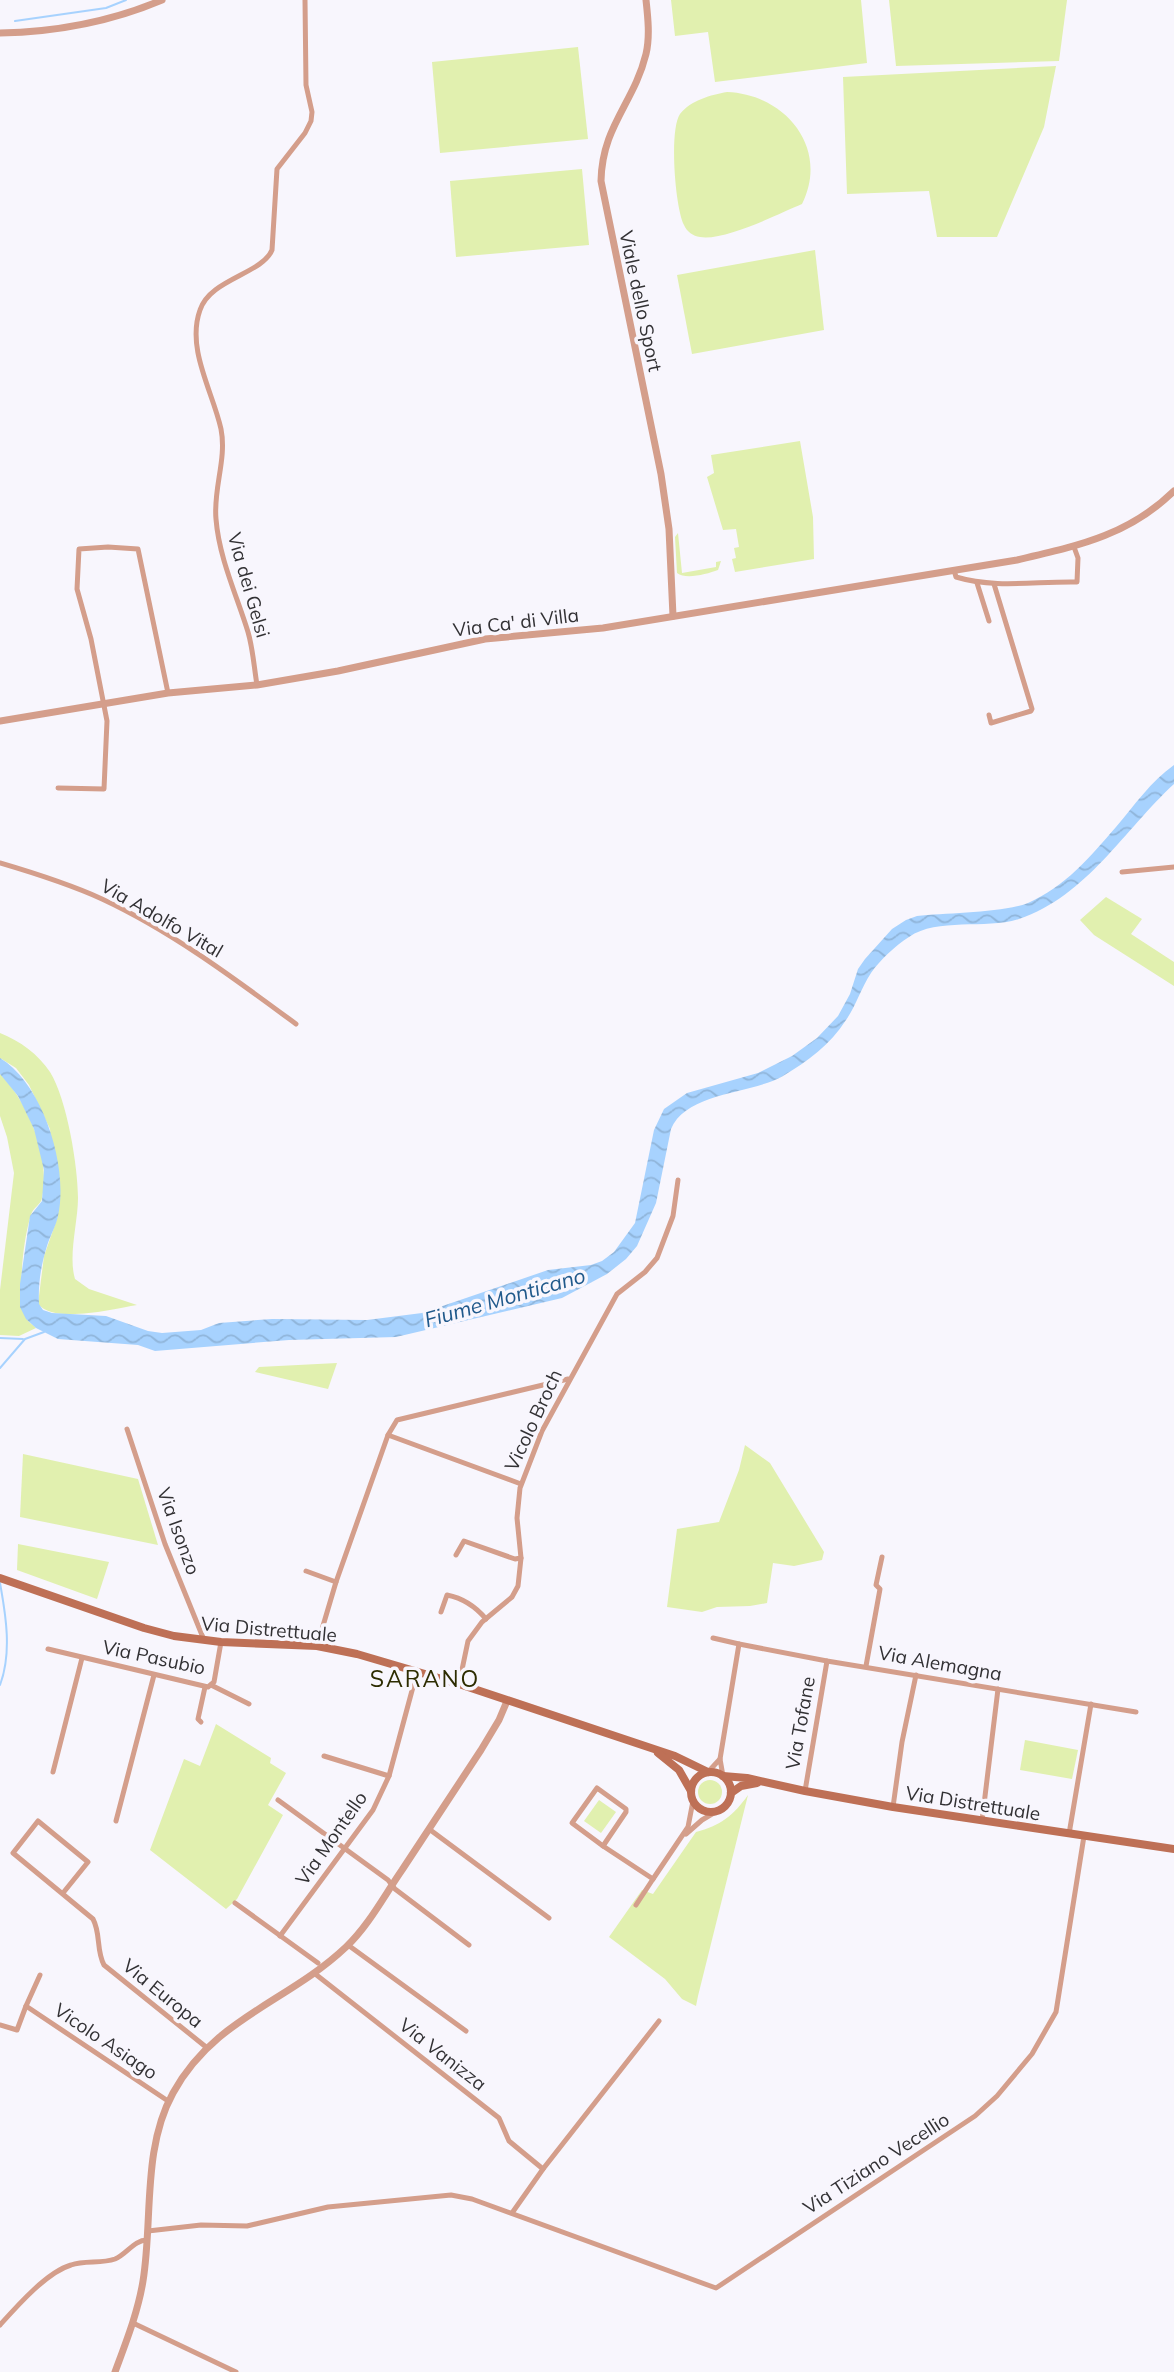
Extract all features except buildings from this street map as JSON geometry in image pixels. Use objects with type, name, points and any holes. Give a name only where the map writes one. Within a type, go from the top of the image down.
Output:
[{"type":"main road","name":"Via Distrettuale","points":[[0,1578],[144,1629],[205,1641],[317,1646],[358,1654],[459,1684],[646,1746],[708,1772]]},
{"type":"main road","points":[[646,1746],[673,1764],[691,1791],[693,1801],[706,1811],[717,1811],[727,1804],[731,1793],[723,1776],[708,1772],[698,1776],[691,1791]]},
{"type":"main road","name":"Via Distrettuale","points":[[723,1776],[893,1807],[1174,1849]]},
{"type":"main road","points":[[731,1793],[748,1784],[768,1783]]},
{"type":"street","points":[[0,33],[36,32],[94,23],[162,0]]},
{"type":"street","name":"Via dei Gelsi","points":[[257,685],[249,636],[221,549],[216,520],[221,430],[199,359],[197,329],[200,308],[213,292],[264,260],[272,250],[277,169],[305,134],[311,121],[312,112],[306,85],[304,0]]},
{"type":"street","name":"Viale dello Sport","points":[[646,0],[646,53],[640,72],[606,143],[601,181],[661,474],[669,529],[673,617]]},
{"type":"street","name":"Via Ca' di Villa","points":[[0,721],[168,693],[257,685],[338,671],[485,639],[571,632],[673,617],[1017,560],[1074,547],[1110,535],[1161,504],[1174,491]]},
{"type":"street","points":[[58,788],[104,789],[107,721],[78,589],[79,549],[108,547],[138,550],[168,693]]},
{"type":"street","points":[[954,570],[956,576],[977,583],[1077,582],[1078,558],[1074,547]]},
{"type":"street","points":[[977,583],[989,621]]},
{"type":"street","points":[[981,726],[1032,709],[994,584]]},
{"type":"street","points":[[989,715],[991,723]]},
{"type":"street","name":"Via Adolfo Vital","points":[[0,863],[102,899],[160,931],[229,975],[296,1024]]},
{"type":"street","points":[[1122,872],[1174,867]]},
{"type":"street","name":"Vicolo Broch","points":[[459,1684],[466,1646],[471,1636],[515,1592],[519,1580],[521,1558],[517,1518],[521,1485],[542,1431],[568,1379],[617,1294],[645,1272],[657,1258],[673,1216],[678,1180]]},
{"type":"street","points":[[317,1646],[336,1582],[388,1435],[397,1420],[568,1379]]},
{"type":"street","name":"Via Isonzo","points":[[127,1429],[165,1544],[205,1641]]},
{"type":"street","points":[[388,1435],[521,1485]]},
{"type":"street","points":[[456,1555],[464,1541],[515,1559],[521,1558]]},
{"type":"street","points":[[866,1666],[880,1589],[876,1585],[882,1557]]},
{"type":"street","points":[[306,1571],[336,1582]]},
{"type":"street","points":[[442,1612],[447,1595],[457,1597],[479,1611],[486,1619]]},
{"type":"street","name":"Via Alemagna","points":[[713,1638],[827,1661],[1136,1712]]},
{"type":"street","name":"Via Pasubio","points":[[48,1650],[208,1686],[221,1642]]},
{"type":"street","points":[[723,1776],[720,1759],[739,1643]]},
{"type":"street","points":[[53,1772],[82,1657]]},
{"type":"street","name":"Via Tofane","points":[[805,1791],[827,1661]]},
{"type":"street","name":"Via Montello","points":[[280,1936],[373,1810],[389,1776],[418,1671]]},
{"type":"street","points":[[116,1821],[155,1675]]},
{"type":"street","points":[[893,1807],[902,1742],[916,1675]]},
{"type":"street","points":[[201,1722],[198,1719],[208,1686],[249,1704]]},
{"type":"street","points":[[982,1821],[998,1689]]},
{"type":"street","points":[[115,2372],[133,2323],[143,2280],[156,2142],[169,2102],[186,2071],[206,2048],[231,2026],[314,1973],[348,1945],[365,1925],[481,1750],[507,1701]]},
{"type":"street","points":[[1069,1833],[1091,1704]]},
{"type":"street","points":[[324,1756],[389,1776]]},
{"type":"street","points":[[708,1772],[720,1759]]},
{"type":"street","points":[[603,1846],[626,1809],[597,1788],[572,1823],[603,1846],[653,1879]]},
{"type":"street","points":[[278,1800],[388,1880],[469,1945]]},
{"type":"street","points":[[682,1838],[690,1819],[693,1801]]},
{"type":"street","points":[[636,1905],[682,1838],[695,1825],[717,1811]]},
{"type":"street","name":"Via Europa","points":[[63,1893],[88,1862],[38,1821],[13,1853],[93,1919],[104,1965],[206,2048]]},
{"type":"street","points":[[429,1829],[549,1918]]},
{"type":"street","name":"Via Tiziano Vecellio","points":[[0,2325],[63,2268],[75,2263],[113,2260],[148,2235],[201,2225],[247,2226],[328,2207],[451,2195],[472,2199],[512,2213],[716,2288],[975,2116],[997,2096],[1032,2054],[1056,2012],[1084,1836]]},
{"type":"street","points":[[236,1903],[318,1963]]},
{"type":"street","name":"Via Vanizza","points":[[348,1945],[466,2031]]},
{"type":"street","name":"Via Vanizza","points":[[314,1973],[499,2118],[509,2141],[543,2169]]},
{"type":"street","name":"Vicolo Asiago","points":[[0,2025],[17,2030],[40,1975]]},
{"type":"street","name":"Vicolo Asiago","points":[[26,2007],[169,2102]]},
{"type":"street","points":[[512,2213],[543,2169],[659,2021]]},
{"type":"street","points":[[133,2323],[236,2372]]},
{"type":"green space","points":[[671,0],[861,0],[867,63],[715,82],[708,32],[675,36]]},
{"type":"green space","points":[[889,0],[1067,0],[1059,61],[896,66]]},
{"type":"green space","points":[[578,47],[588,139],[440,153],[432,62]]},
{"type":"green space","points":[[1056,66],[1044,127],[997,237],[937,237],[929,191],[847,194],[843,77]]},
{"type":"green space","points":[[727,92],[748,95],[767,102],[797,128],[806,144],[810,163],[809,183],[802,204],[737,231],[711,237],[695,236],[685,227],[678,202],[674,169],[677,123],[680,114],[690,105]]},
{"type":"green space","points":[[582,169],[589,245],[456,257],[450,181]]},
{"type":"green space","points":[[815,250],[824,330],[692,354],[677,275]]},
{"type":"green space","points":[[800,441],[813,517],[814,559],[735,572],[732,559],[736,558],[734,548],[739,547],[736,529],[723,530],[707,477],[714,473],[711,455]]},
{"type":"green space","points":[[678,533],[682,573],[716,567],[716,562],[721,561],[718,570],[691,576],[677,573],[675,537]]},
{"type":"green space","points":[[1106,897],[1142,919],[1131,934],[1174,962],[1174,986],[1094,935],[1080,920]]},
{"type":"green space","points":[[0,1033],[15,1040],[40,1059],[50,1072],[62,1099],[74,1152],[77,1185],[78,1207],[73,1260],[75,1279],[89,1289],[137,1305],[70,1314],[46,1310],[38,1304],[44,1256],[58,1216],[50,1129],[29,1085],[16,1068],[0,1058]]},
{"type":"green space","points":[[0,1074],[20,1099],[28,1115],[35,1131],[43,1165],[42,1198],[31,1215],[22,1266],[23,1307],[27,1318],[36,1328],[19,1336],[0,1335],[0,1290],[14,1173],[0,1116]]},
{"type":"green space","points":[[337,1363],[328,1389],[255,1372],[259,1367]]},
{"type":"green space","points":[[745,1445],[770,1463],[824,1552],[822,1560],[794,1566],[773,1563],[767,1603],[717,1607],[702,1612],[667,1607],[677,1529],[719,1522],[739,1470]]},
{"type":"green space","points":[[23,1454],[138,1479],[158,1545],[20,1517]]},
{"type":"green space","points":[[18,1544],[109,1562],[97,1599],[17,1570]]},
{"type":"green space","points":[[216,1724],[271,1758],[270,1763],[286,1773],[268,1805],[283,1815],[237,1899],[226,1909],[150,1850],[184,1759],[200,1766]]},
{"type":"green space","points":[[1025,1740],[1078,1750],[1072,1779],[1020,1770]]},
{"type":"green space","points":[[705,1780],[715,1780],[722,1787],[722,1797],[715,1804],[705,1804],[698,1797],[698,1787]]},
{"type":"green space","points":[[748,1795],[696,2006],[682,1999],[665,1979],[609,1937],[642,1890],[653,1894],[696,1832],[726,1819]]},
{"type":"green space","points":[[599,1800],[616,1812],[601,1833],[584,1821]]},
{"type":"water","name":"Fiume Monticano","points":[[1174,765],[1174,784],[1103,860],[1065,895],[1019,919],[992,924],[934,927],[909,937],[875,968],[840,1029],[810,1058],[770,1082],[705,1101],[679,1117],[671,1129],[656,1203],[637,1246],[607,1274],[562,1298],[396,1337],[289,1340],[155,1351],[138,1345],[58,1339],[36,1328],[26,1319],[20,1307],[20,1284],[30,1216],[42,1201],[44,1170],[34,1129],[18,1096],[0,1074],[0,1058],[15,1070],[40,1106],[56,1151],[60,1174],[57,1220],[40,1275],[39,1304],[43,1310],[52,1313],[106,1316],[148,1331],[162,1333],[201,1330],[219,1323],[272,1319],[367,1320],[422,1313],[548,1270],[591,1265],[602,1261],[614,1252],[635,1223],[654,1130],[664,1109],[687,1093],[758,1073],[792,1056],[817,1038],[838,1016],[865,959],[892,929],[906,920],[917,916],[990,911],[1017,906],[1054,889],[1086,860],[1150,786]]},
{"type":"waterway","points":[[15,21],[106,8],[126,0]]},
{"type":"waterway","points":[[0,1368],[25,1339],[44,1332]]},
{"type":"waterway","points":[[0,1338],[23,1339]]},
{"type":"waterway","points":[[0,1583],[7,1647],[0,1685]]},
{"type":"district","name":"SARANO","points":[[425,1679]]}]
